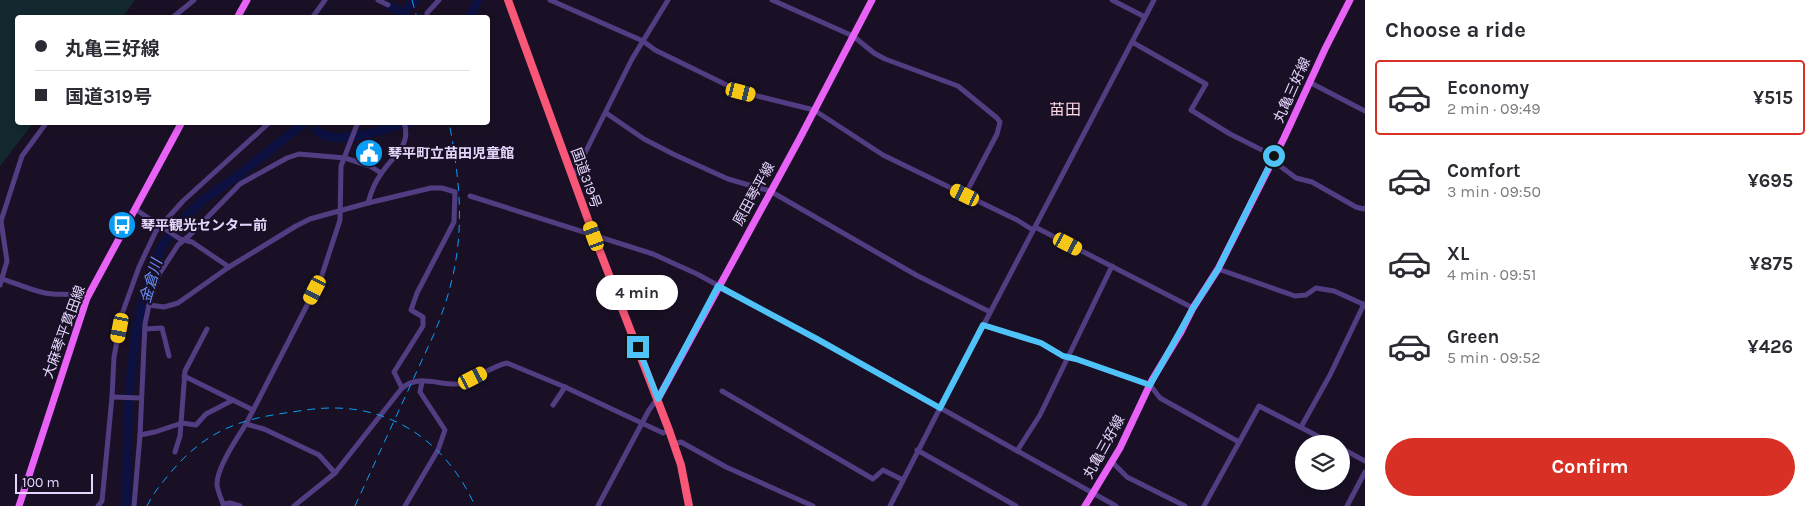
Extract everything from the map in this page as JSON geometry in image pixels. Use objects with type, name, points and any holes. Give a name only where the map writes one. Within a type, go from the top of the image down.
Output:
[{"type":"highway","name":"国道319号","points":[[508,0],[594,236],[658,399],[674,444],[689,506]]},
{"type":"main road","points":[[238,15],[246,0]]},
{"type":"main road","name":"原田琴平線","points":[[658,399],[872,0]]},
{"type":"main road","name":"丸亀三好線","points":[[1085,506],[1112,462],[1150,385],[1193,308],[1218,269],[1284,138],[1309,82],[1350,0]]},
{"type":"main road","name":"大麻琴平貫田線","points":[[19,506],[87,298],[180,125]]},
{"type":"street","points":[[176,15],[194,0]]},
{"type":"street","points":[[314,15],[325,0]]},
{"type":"street","points":[[378,0],[388,5]]},
{"type":"street","points":[[427,15],[439,0]]},
{"type":"street","points":[[550,0],[644,40],[656,50],[741,92],[814,110],[883,155],[1112,266],[1193,308]]},
{"type":"street","points":[[573,176],[632,59],[668,0]]},
{"type":"street","points":[[772,0],[853,36],[874,53],[885,59],[958,86],[1000,122],[996,134],[965,195]]},
{"type":"street","points":[[1112,0],[1145,17]]},
{"type":"street","points":[[890,506],[1154,0]]},
{"type":"street","points":[[1132,42],[1206,84],[1191,110],[1273,158],[1296,178],[1312,182],[1356,207],[1365,208]]},
{"type":"street","points":[[1309,82],[1365,111]]},
{"type":"street","points":[[606,113],[644,139],[673,154],[728,180],[770,191],[916,275],[990,312]]},
{"type":"street","points":[[0,286],[7,261],[1,221],[22,156],[45,125]]},
{"type":"street","points":[[98,506],[102,501],[114,357],[122,314],[139,267],[156,230],[162,227],[183,201],[267,125]]},
{"type":"street","points":[[240,506],[230,503],[223,505],[218,491],[218,477],[232,446],[246,424],[321,278],[340,220],[341,166],[357,125]]},
{"type":"street","points":[[368,203],[381,173],[395,158],[403,145],[406,131],[405,125]]},
{"type":"street","points":[[134,506],[140,434],[144,329],[158,276],[181,239],[190,235],[240,184],[274,164],[299,154],[345,158],[370,166],[381,173]]},
{"type":"street","points":[[149,305],[164,307],[178,303],[229,267],[310,219],[431,188],[442,188],[455,192],[454,222],[417,292],[411,310],[423,316],[423,326],[394,372],[402,388]]},
{"type":"street","points":[[470,196],[653,254],[697,274],[1116,506]]},
{"type":"street","points":[[135,209],[181,239],[192,242],[229,267]]},
{"type":"street","points":[[1017,451],[1040,415],[1112,266]]},
{"type":"street","points":[[1218,269],[1295,296],[1306,295],[1316,288],[1334,291],[1364,304],[1330,375],[1301,427]]},
{"type":"street","points":[[1,278],[42,293],[59,296],[80,295],[87,298]]},
{"type":"street","points":[[983,325],[1041,343],[1068,358],[1076,359],[1150,385],[1160,398],[1239,442]]},
{"type":"street","points":[[144,329],[162,328],[169,356]]},
{"type":"street","points":[[175,452],[182,423],[185,371],[207,329]]},
{"type":"street","points":[[294,506],[335,472],[402,388],[414,380],[460,384],[499,364],[508,363],[565,387],[663,433],[669,430]]},
{"type":"street","points":[[184,376],[253,410]]},
{"type":"street","points":[[405,506],[438,450],[445,430],[420,392],[422,382]]},
{"type":"street","points":[[553,405],[565,387]]},
{"type":"street","points":[[722,391],[873,478],[883,470],[903,480]]},
{"type":"street","points":[[112,396],[141,398]]},
{"type":"street","points":[[598,506],[642,423],[658,399]]},
{"type":"street","points":[[140,434],[156,432],[182,423],[196,425],[206,414],[233,400]]},
{"type":"street","points":[[1204,506],[1259,406],[1316,435]]},
{"type":"street","points":[[246,424],[264,429],[319,455],[335,472]]},
{"type":"street","points":[[674,444],[681,442],[726,467],[813,506]]},
{"type":"street","points":[[918,450],[1016,506]]},
{"type":"street","points":[[1350,453],[1365,461]]},
{"type":"street","points":[[1112,462],[1127,476],[1185,506]]},
{"type":"street","points":[[1347,506],[1365,472]]},
{"type":"street","points":[[797,506],[800,500]]},
{"type":"shaded area","points":[[0,0],[135,0],[124,15],[15,15],[15,125],[31,125],[0,166]]},
{"type":"waterway","points":[[322,15],[330,0]]},
{"type":"waterway","name":"金倉川","points":[[402,15],[415,0]]},
{"type":"waterway","points":[[470,15],[478,0]]},
{"type":"waterway","points":[[390,6],[404,13]]},
{"type":"waterway","name":"金倉川","points":[[126,506],[129,395],[135,339],[142,303],[162,246],[179,223],[203,200],[239,175],[301,125]]},
{"type":"waterway","points":[[316,130],[323,135],[338,138],[367,134],[401,125]]},
{"type":"railway","points":[[412,0],[416,15]]},
{"type":"railway","points":[[355,506],[434,334],[452,280],[457,254],[459,204],[450,125]]},
{"type":"railway","points":[[147,506],[158,488],[183,459],[196,447],[222,430],[236,424],[267,416],[319,408],[355,410],[378,415],[399,423],[418,434],[451,466],[475,506]]},
{"type":"place","name":"琴平町立苗田児童館","points":[[369,153]]},
{"type":"place","name":"琴平観光センター前","points":[[122,225]]},
{"type":"district","name":"苗田","points":[[1065,109]]},
{"type":"route","points":[[638,347],[658,399],[718,286],[940,408],[983,325],[1041,343],[1068,358],[1076,359],[1150,385],[1193,308],[1218,269],[1274,156]]}]
